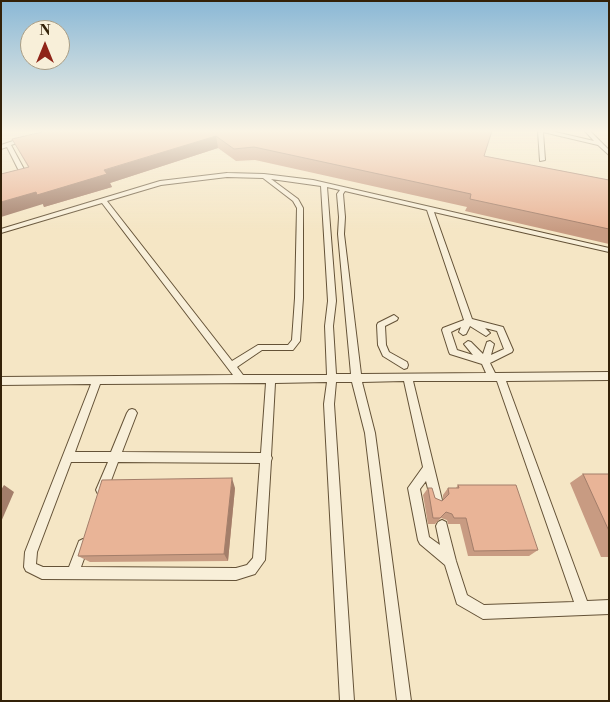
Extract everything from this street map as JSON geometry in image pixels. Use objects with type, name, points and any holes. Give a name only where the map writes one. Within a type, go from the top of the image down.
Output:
[{"type":"lane","points":[[9,180],[22,171],[18,164]]},
{"type":"lane","points":[[1,231],[136,189],[178,180],[227,175],[264,176],[324,184],[609,250]]},
{"type":"lane","points":[[231,366],[261,347],[290,348],[296,341],[299,298],[300,208],[296,200],[264,176]]},
{"type":"lane","points":[[324,184],[332,301],[329,326],[332,379],[330,419],[347,701]]},
{"type":"lane","points":[[344,189],[340,194],[341,234],[356,379],[370,433],[404,701]]},
{"type":"lane","points":[[103,200],[242,379]]},
{"type":"lane","points":[[430,209],[469,321],[486,333]]},
{"type":"lane","points":[[394,318],[380,325],[382,345],[386,354],[404,365]]},
{"type":"lane","points":[[463,332],[469,321]]},
{"type":"lane","points":[[469,321],[500,329],[509,350],[485,362],[453,352],[446,330],[469,321]]},
{"type":"lane","points":[[468,344],[496,377],[583,608]]},
{"type":"lane","points":[[485,362],[490,344]]},
{"type":"lane","points":[[1,381],[609,376]]},
{"type":"lane","points":[[408,378],[436,500]]},
{"type":"lane","points":[[97,380],[31,552],[30,567],[42,572],[236,574],[251,570],[260,560],[271,379]]},
{"type":"lane","points":[[98,502],[132,413]]},
{"type":"lane","points":[[68,457],[267,458]]},
{"type":"lane","points":[[429,468],[414,488],[424,540],[450,561]]},
{"type":"lane","points":[[442,526],[450,561],[462,599],[483,612],[609,607]]},
{"type":"lane","points":[[73,573],[85,537]]},
{"type":"building","points":[[27,164],[125,164],[104,170],[107,174],[37,195],[36,192],[1,202],[1,174],[29,167]]},
{"type":"building","points":[[331,164],[524,164],[609,180],[609,229],[470,199],[471,194]]},
{"type":"building","points":[[583,474],[609,474],[609,531]]},
{"type":"building","points":[[232,478],[224,554],[78,556],[102,480]]},
{"type":"building","points":[[458,485],[516,485],[538,550],[474,551],[466,518],[454,518],[452,514],[446,512],[440,518],[433,518],[428,488],[432,488],[435,498],[442,501],[449,494],[448,488],[459,488]]}]
